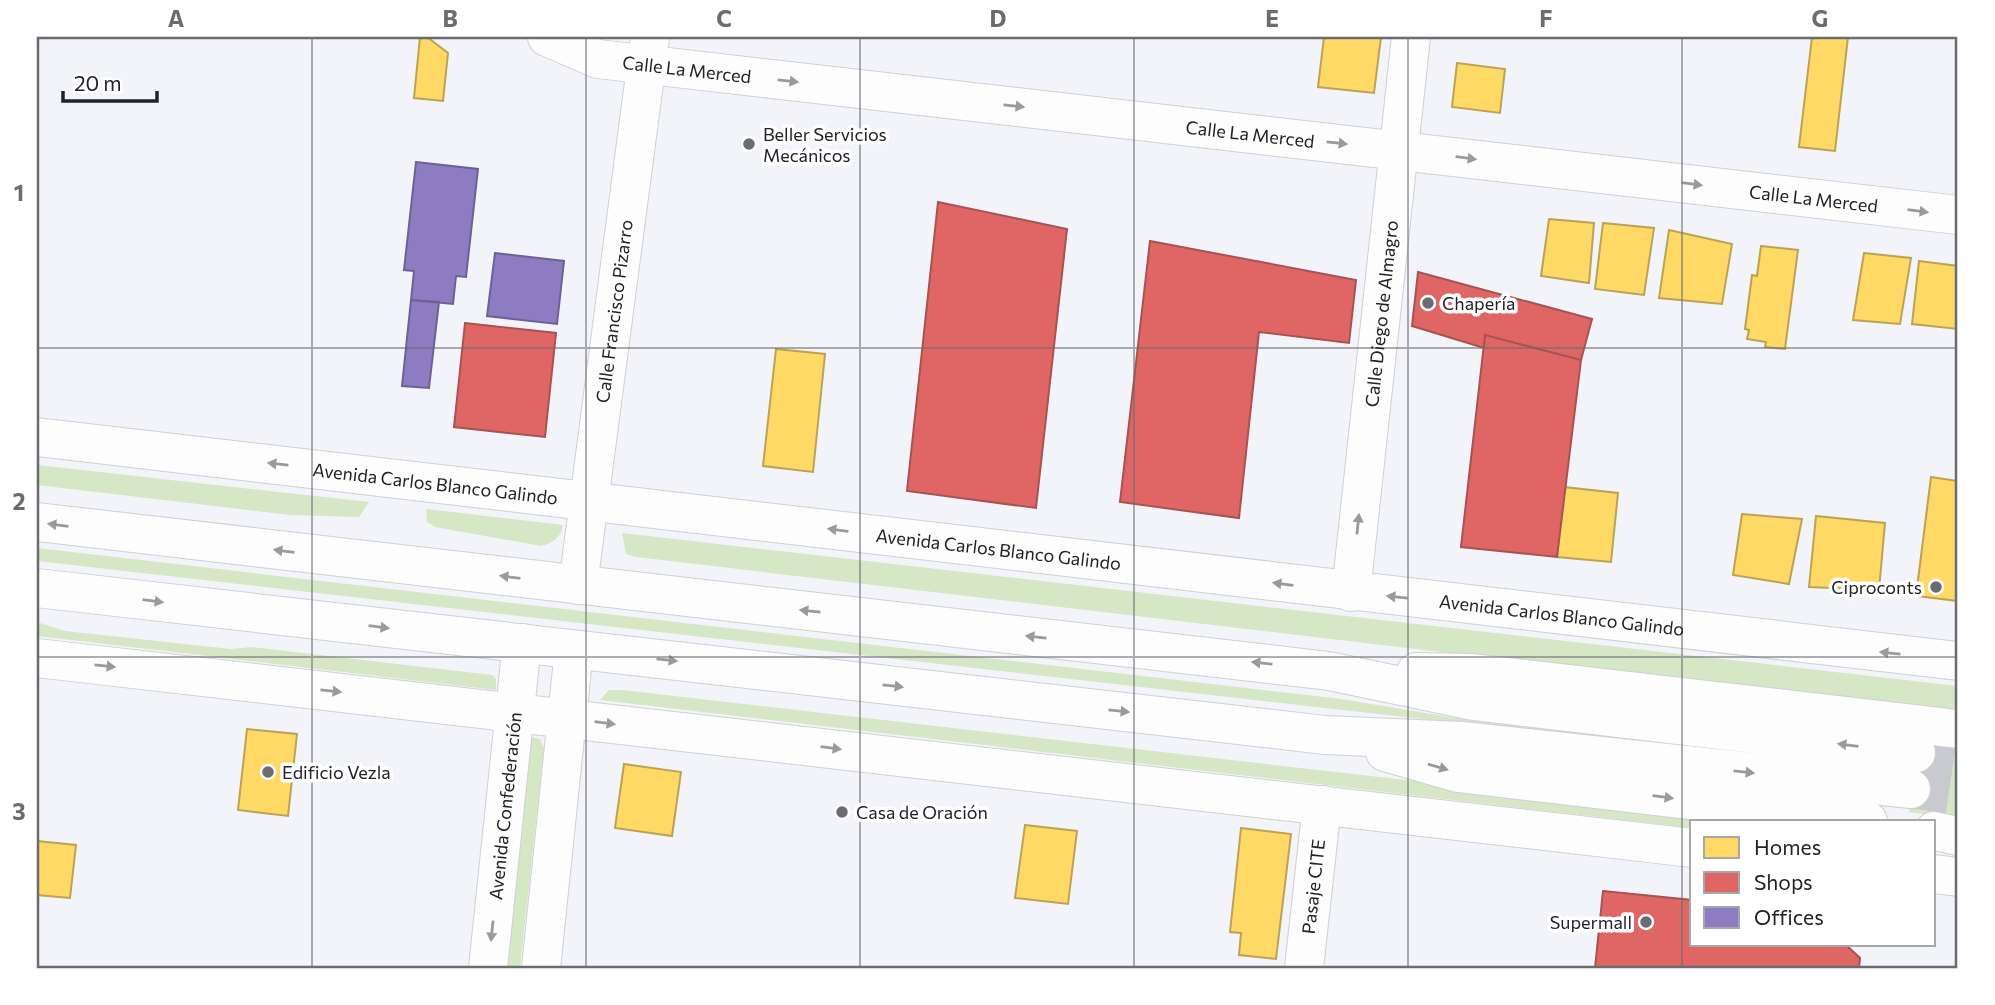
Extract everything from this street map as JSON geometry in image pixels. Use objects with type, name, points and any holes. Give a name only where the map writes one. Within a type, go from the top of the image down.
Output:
[{"type":"street","name":"Calle La Merced","points":[[547,37],[598,59],[649,51],[1398,150],[1958,215]]},
{"type":"street","name":"Calle Diego de Almagro","points":[[1350,592],[1412,37]]},
{"type":"street","name":"Calle Francisco Pizarro","points":[[578,585],[649,51]]},
{"type":"street","name":"Avenida Carlos Blanco Galindo","points":[[37,437],[1958,661]]},
{"type":"street","points":[[37,522],[1329,671],[1473,701],[1914,771],[1462,741],[1325,735],[37,588]]},
{"type":"street","name":"Avenida Confederación","points":[[488,968],[522,643]]},
{"type":"street","points":[[541,968],[574,650]]},
{"type":"street","points":[[37,658],[1690,848]]},
{"type":"street","points":[[1329,671],[1473,673],[1958,729]]},
{"type":"street","points":[[1325,735],[1458,773],[1859,820]]},
{"type":"street","name":"Pasaje CITE","points":[[1304,968],[1322,804]]},
{"type":"street","points":[[1936,831],[1958,835]]},
{"type":"street","points":[[1936,874],[1958,877]]},
{"type":"green space","points":[[37,465],[369,502],[359,517],[290,515],[37,485]]},
{"type":"green space","points":[[426,509],[563,525],[556,539],[541,546],[435,527],[427,522]]},
{"type":"green space","points":[[622,533],[1958,686],[1958,819],[1909,812],[1913,775],[37,561],[37,548],[1341,699],[1462,719],[1913,773],[1466,655],[636,557],[626,554]]},
{"type":"green space","points":[[37,622],[65,631],[231,649],[251,647],[492,675],[496,679],[496,690],[37,636]]},
{"type":"green space","points":[[609,690],[622,690],[1754,820],[1690,820],[1690,828],[600,700]]},
{"type":"green space","points":[[531,737],[540,739],[544,748],[520,968],[502,968]]},
{"type":"building: Homes","points":[[420,37],[427,37],[448,53],[443,101],[414,98]]},
{"type":"building: Homes","points":[[1324,37],[1381,37],[1374,93],[1318,87]]},
{"type":"building: Homes","points":[[1812,37],[1848,37],[1835,151],[1799,147]]},
{"type":"building: Homes","points":[[1457,63],[1505,69],[1500,113],[1452,107]]},
{"type":"building: Homes","points":[[1549,219],[1594,223],[1589,283],[1541,276]]},
{"type":"building: Homes","points":[[1603,223],[1654,228],[1644,295],[1595,289]]},
{"type":"building: Homes","points":[[1669,230],[1732,244],[1722,304],[1659,298]]},
{"type":"building: Homes","points":[[1761,246],[1798,250],[1785,349],[1765,347],[1766,342],[1747,339],[1749,330],[1745,329],[1752,275],[1757,276]]},
{"type":"building: Homes","points":[[1864,253],[1911,258],[1900,324],[1853,320]]},
{"type":"building: Homes","points":[[1919,261],[1958,266],[1958,329],[1912,324]]},
{"type":"building: Homes","points":[[776,349],[825,354],[813,472],[763,466]]},
{"type":"building: Homes","points":[[1931,477],[1958,481],[1958,601],[1916,596]]},
{"type":"building: Homes","points":[[1564,487],[1618,493],[1611,562],[1557,557]]},
{"type":"building: Homes","points":[[1742,514],[1802,519],[1789,584],[1733,575]]},
{"type":"building: Homes","points":[[1816,516],[1885,523],[1879,590],[1809,587]]},
{"type":"building: Homes","name":"Edificio Vezla","points":[[247,729],[297,734],[288,816],[238,810]]},
{"type":"building: Homes","points":[[624,764],[681,772],[672,836],[615,828]]},
{"type":"building: Homes","points":[[1025,825],[1077,831],[1068,904],[1015,898]]},
{"type":"building: Homes","points":[[1241,828],[1291,834],[1276,959],[1239,955],[1241,933],[1230,932]]},
{"type":"building: Homes","points":[[37,841],[76,845],[70,898],[37,895]]},
{"type":"building: Shops","points":[[938,202],[1067,229],[1036,508],[907,491]]},
{"type":"building: Shops","points":[[1150,241],[1356,280],[1349,343],[1259,332],[1239,518],[1120,502]]},
{"type":"building: Shops","points":[[1418,272],[1592,319],[1581,360],[1485,335],[1484,348],[1412,326]]},
{"type":"building: Shops","points":[[465,323],[556,333],[545,437],[454,427]]},
{"type":"building: Shops","points":[[1485,335],[1581,360],[1557,557],[1461,547]]},
{"type":"building: Shops","name":"Supermall","points":[[1603,891],[1690,900],[1690,946],[1847,946],[1860,958],[1859,968],[1595,968]]},
{"type":"building: Offices","points":[[416,162],[478,169],[466,277],[456,276],[453,304],[411,300],[414,271],[404,270]]},
{"type":"building: Offices","points":[[495,253],[564,261],[557,324],[487,316]]},
{"type":"building: Offices","points":[[411,300],[439,302],[429,388],[402,386]]},
{"type":"tunnel","points":[[1916,753],[1958,758]]},
{"type":"tunnel","points":[[1911,789],[1958,796]]},
{"type":"place","name":"Beller Servicios Mecánicos","points":[[749,144]]},
{"type":"place","name":"Chapería","points":[[1428,303]]},
{"type":"place","name":"Ciproconts","points":[[1936,587]]},
{"type":"place","name":"Edificio Vezla","points":[[268,772]]},
{"type":"place","name":"Casa de Oración","points":[[842,812]]},
{"type":"place","name":"Supermall","points":[[1646,922]]}]
